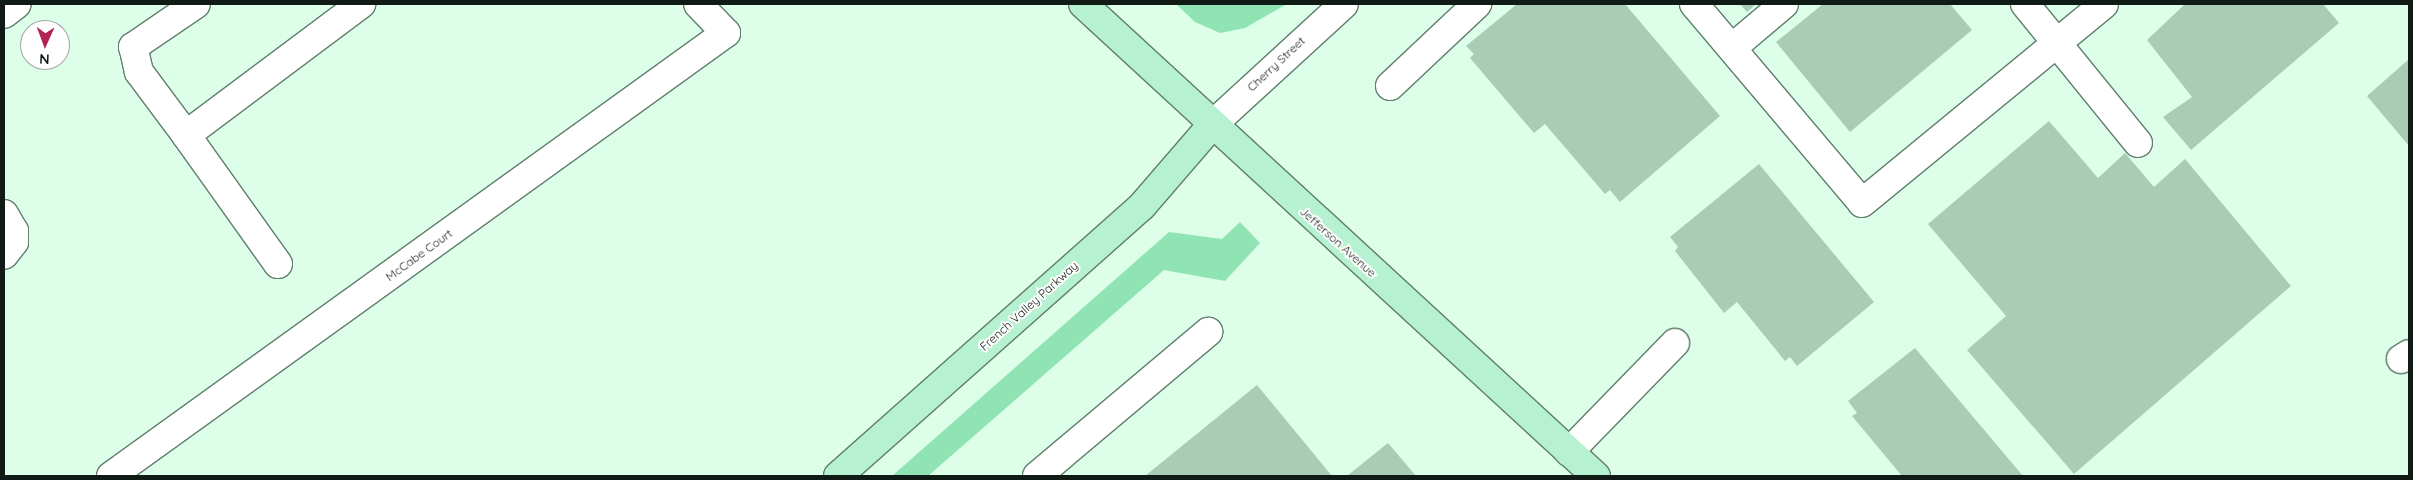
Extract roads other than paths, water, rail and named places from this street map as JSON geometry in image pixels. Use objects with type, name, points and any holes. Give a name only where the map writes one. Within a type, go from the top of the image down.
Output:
[{"type":"main road","name":"Jefferson Avenue","points":[[1083,4],[1211,126],[1596,476]]},
{"type":"main road","name":"French Valley Parkway","points":[[838,476],[1142,206],[1211,126]]},
{"type":"street","points":[[4,14],[17,4]]},
{"type":"street","points":[[196,4],[133,47],[139,72],[278,264]]},
{"type":"street","points":[[186,135],[361,4]]},
{"type":"street","name":"McCabe Court","points":[[111,476],[726,33],[698,4]]},
{"type":"street","name":"Cherry Street","points":[[1211,126],[1344,4]]},
{"type":"street","points":[[1694,4],[1862,203],[2104,4]]},
{"type":"street","points":[[1732,48],[1784,4]]},
{"type":"street","points":[[2025,4],[2059,41],[2138,143]]},
{"type":"street","points":[[1390,86],[1462,9]]},
{"type":"street","points":[[4,214],[14,231],[14,242],[4,255]]},
{"type":"street","points":[[1037,476],[1208,332]]},
{"type":"street","points":[[1569,452],[1675,343]]}]
